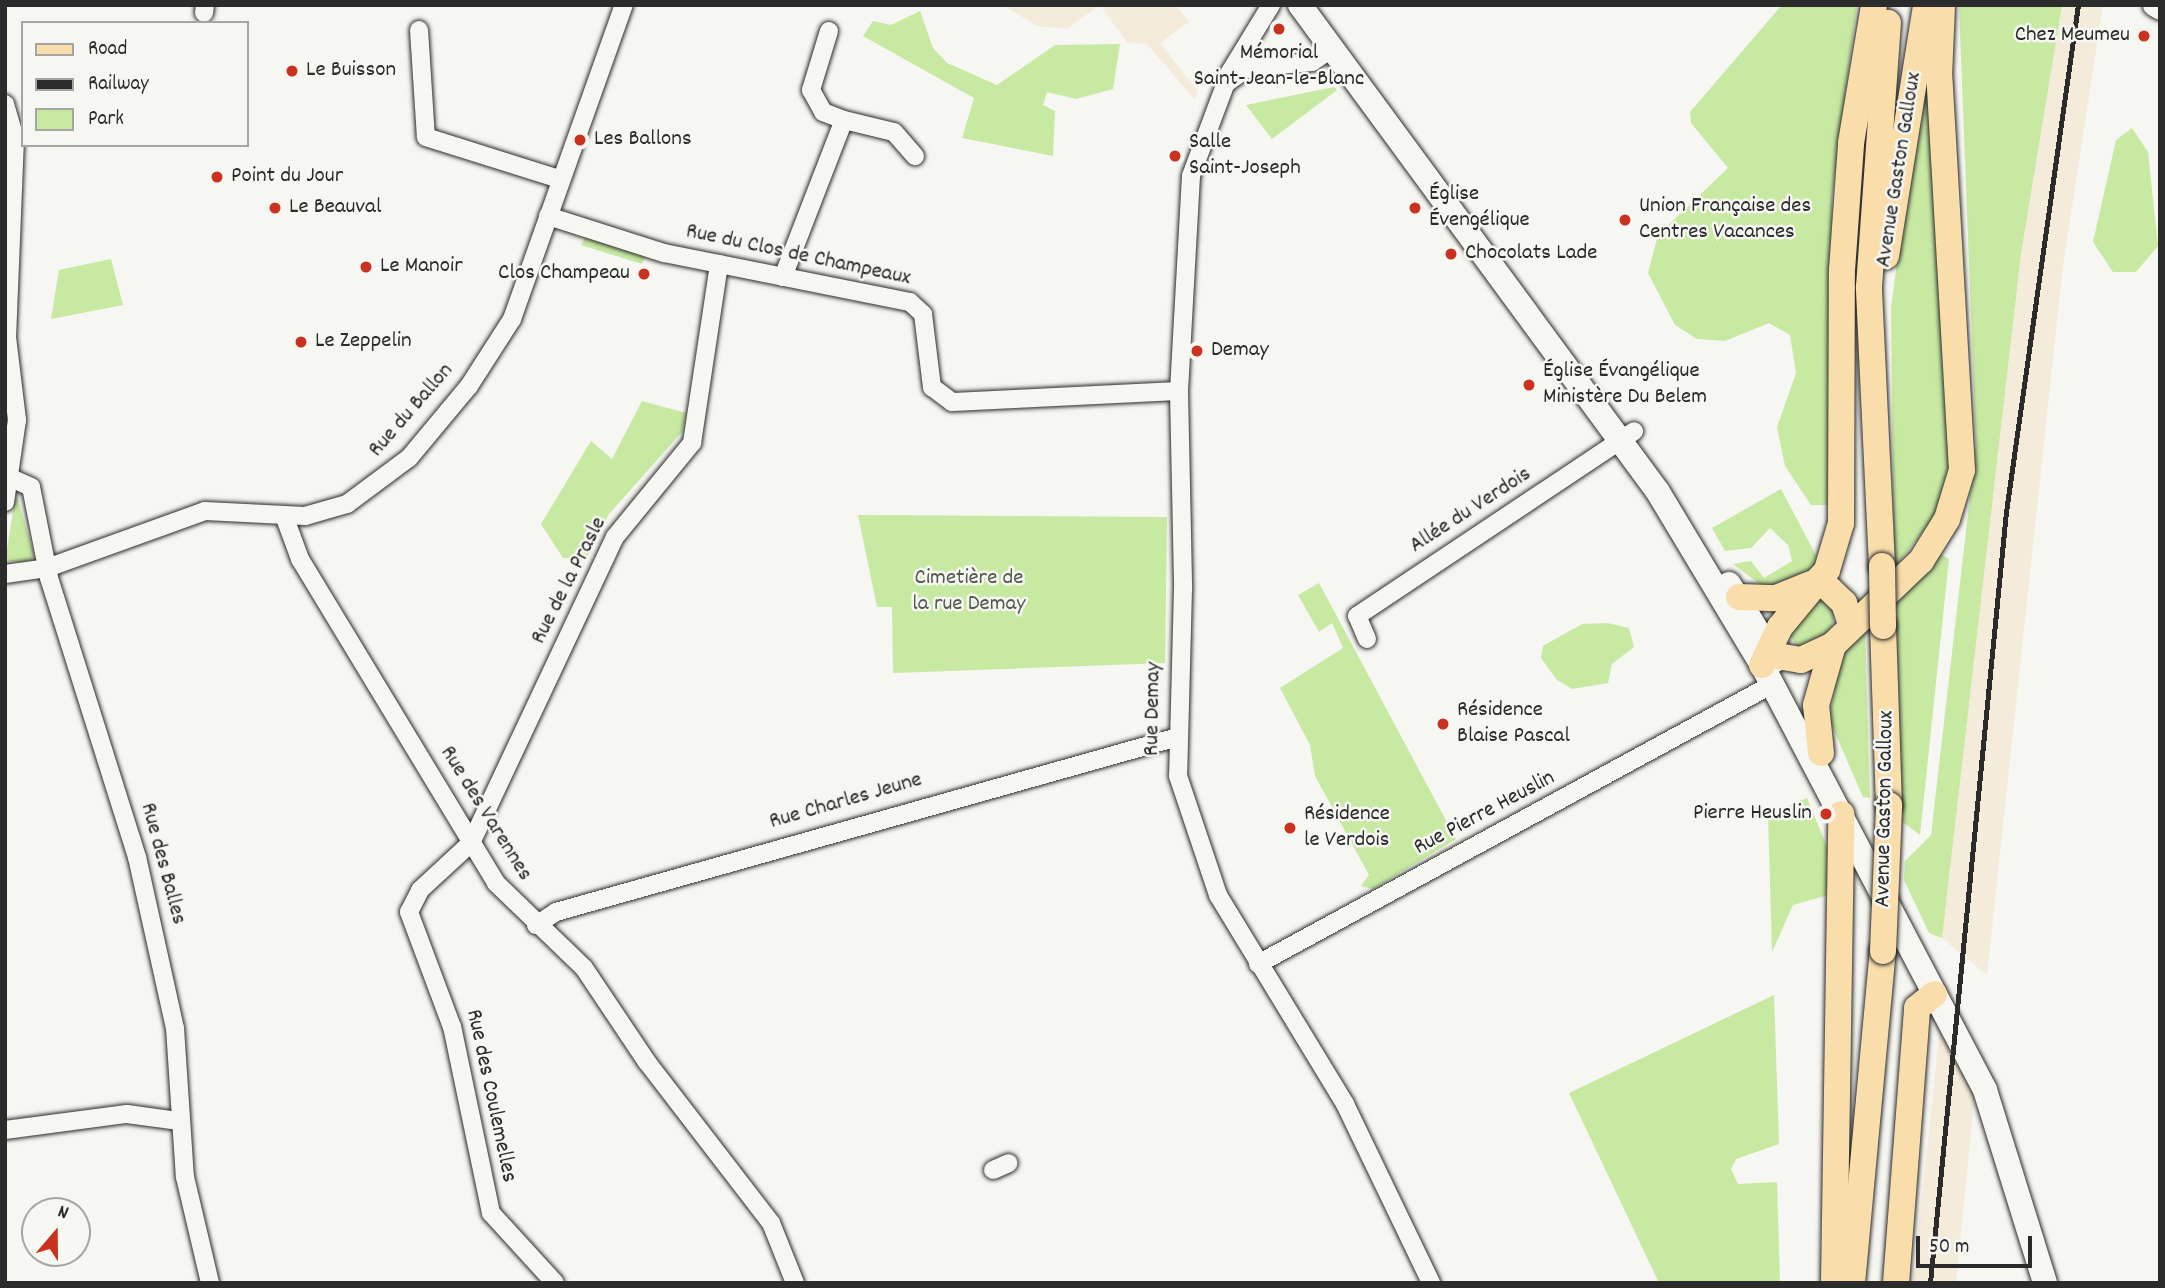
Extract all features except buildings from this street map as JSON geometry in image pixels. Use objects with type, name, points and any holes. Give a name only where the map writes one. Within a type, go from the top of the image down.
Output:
[{"type":"main road","points":[[1300,5],[1627,437],[1686,542],[1768,661],[1821,753],[1939,991],[1985,1090],[2061,1283]]},
{"type":"main road","points":[[1768,661],[1801,660],[1833,645],[1851,624],[1921,561],[1948,519],[1962,470],[1939,77],[1931,6]]},
{"type":"main road","name":"Avenue Gaston Galloux","points":[[1875,334],[1931,6]]},
{"type":"main road","points":[[1768,661],[1833,558],[1841,523],[1842,270],[1851,143],[1881,9]]},
{"type":"main road","name":"Avenue Gaston Galloux","points":[[1852,1283],[1883,951],[1889,805],[1875,334],[1869,287],[1881,9]]},
{"type":"main road","points":[[1658,492],[1739,597],[1845,821],[1939,991]]},
{"type":"main road","points":[[1819,579],[1844,603],[1851,624]]},
{"type":"main road","points":[[1739,597],[1783,597],[1819,579]]},
{"type":"main road","points":[[1821,753],[1816,705],[1833,645]]},
{"type":"main road","points":[[1834,1283],[1845,821]]},
{"type":"main road","points":[[1896,1283],[1917,1008],[1939,991]]},
{"type":"main road","points":[[2031,1209],[2045,1283]]},
{"type":"main road","points":[[2031,1209],[2053,1283]]},
{"type":"street","name":"Rue du Ballon","points":[[5,574],[47,568],[176,516],[230,509],[285,518],[347,504],[410,458],[470,386],[512,319],[559,179],[624,5]]},
{"type":"street","name":"Rue Demay","points":[[1271,5],[1247,40],[1191,176],[1179,391],[1183,589],[1174,738],[1195,839],[1218,895],[1345,1104],[1432,1283]]},
{"type":"street","points":[[2153,5],[2160,9]]},
{"type":"street","points":[[418,30],[426,137],[559,179]]},
{"type":"street","points":[[829,31],[811,89],[822,112],[894,132],[915,156]]},
{"type":"street","points":[[1247,40],[1253,66]]},
{"type":"street","points":[[1228,82],[1253,66],[1312,62],[1331,49]]},
{"type":"street","points":[[5,104],[15,138],[9,203],[8,373],[17,420],[11,478],[5,502]]},
{"type":"street","points":[[783,277],[844,120]]},
{"type":"street","name":"Rue du Clos de Champeaux","points":[[548,216],[719,264],[918,306],[932,387],[952,402],[1179,391]]},
{"type":"street","name":"Rue de la Prasle","points":[[471,843],[615,537],[692,443],[719,264]]},
{"type":"street","name":"Allée du Verdois","points":[[1367,639],[1357,615],[1627,437]]},
{"type":"street","name":"Rue des Balles","points":[[11,478],[31,486],[47,568],[149,908],[175,1028],[178,1121],[209,1283]]},
{"type":"street","name":"Rue des Varennes","points":[[285,518],[300,559],[503,892],[584,968],[647,1062],[730,1164],[771,1223],[795,1283]]},
{"type":"street","name":"Rue Pierre Heuslin","points":[[1258,964],[1768,661]]},
{"type":"street","name":"Rue Charles Jeune","points":[[536,925],[556,912],[1174,738]]},
{"type":"street","name":"Rue des Coulemelles","points":[[471,843],[420,890],[409,912],[452,1027],[491,1213],[555,1283]]},
{"type":"street","points":[[5,1130],[127,1114],[178,1121]]},
{"type":"shaded area","points":[[1003,5],[1100,5],[1067,29],[1037,26]]},
{"type":"shaded area","points":[[1100,5],[1176,5],[1189,22],[1160,43],[1198,91],[1195,100],[1147,44],[1127,42]]},
{"type":"shaded area","points":[[2062,5],[2103,5],[2063,266],[1987,975],[1942,938],[2021,254]]},
{"type":"shaded area","points":[[1940,1026],[1975,1092],[1956,1283],[1913,1283]]},
{"type":"green space","points":[[1782,5],[1857,5],[1832,195],[1833,478],[1827,505],[1811,505],[1785,466],[1777,427],[1796,373],[1790,335],[1769,323],[1725,341],[1697,339],[1675,325],[1648,273],[1658,235],[1728,168],[1691,123],[1690,112]]},
{"type":"green space","points":[[1959,5],[2062,5],[2021,254],[1942,938],[1929,933],[1904,880],[1905,861],[1931,835],[1976,444]]},
{"type":"green space","points":[[920,11],[933,48],[947,63],[997,85],[1055,45],[1120,44],[1113,89],[1076,99],[1047,92],[1043,105],[1055,111],[1053,156],[962,138],[974,98],[863,36],[873,21],[891,25]]},
{"type":"green space","points":[[1927,35],[1952,453],[1935,517],[1894,568],[1891,308]]},
{"type":"green space","points":[[1334,87],[1337,90],[1272,139],[1246,105]]},
{"type":"green space","points":[[2132,128],[2148,152],[2158,246],[2136,272],[2113,272],[2093,242],[2116,140]]},
{"type":"green space","points":[[586,236],[646,255],[642,264],[581,245]]},
{"type":"green space","points":[[111,259],[123,305],[51,319],[59,270]]},
{"type":"green space","points":[[642,401],[686,413],[682,432],[609,514],[586,559],[563,558],[541,524],[591,441],[612,459]]},
{"type":"green space","points":[[1781,489],[1819,561],[1810,573],[1765,588],[1733,564],[1751,561],[1764,578],[1792,561],[1788,545],[1770,528],[1751,548],[1725,551],[1712,528]]},
{"type":"green space","points":[[16,493],[34,554],[30,563],[5,561]]},
{"type":"green space","name":"Cimetière de la rue Demay","points":[[858,515],[1167,517],[1165,663],[893,673],[892,607],[877,607]]},
{"type":"green space","points":[[1941,554],[1949,559],[1920,835],[1900,820],[1895,599]]},
{"type":"green space","points":[[1319,583],[1456,839],[1373,889],[1361,886],[1369,875],[1315,776],[1310,745],[1280,688],[1343,648],[1332,623],[1319,632],[1298,595]]},
{"type":"green space","points":[[1821,593],[1835,609],[1831,630],[1801,652],[1785,628]]},
{"type":"green space","points":[[1607,623],[1629,628],[1634,647],[1612,664],[1608,683],[1572,689],[1557,680],[1541,658],[1543,646],[1582,624]]},
{"type":"green space","points":[[1865,628],[1870,798],[1863,797],[1829,719],[1841,657]]},
{"type":"green space","points":[[1807,798],[1828,849],[1828,895],[1793,905],[1772,952],[1768,814]]},
{"type":"green space","points":[[1774,995],[1779,1144],[1736,1159],[1731,1169],[1738,1184],[1777,1182],[1780,1283],[1659,1283],[1569,1093]]},
{"type":"railway","points":[[1930,1283],[2006,512],[2078,5]]},
{"type":"place","name":"Mémorial Saint-Jean-le-Blanc","points":[[1279,29]]},
{"type":"place","name":"Chez Meumeu","points":[[2144,36]]},
{"type":"place","name":"Le Buisson","points":[[292,71]]},
{"type":"place","name":"Les Ballons","points":[[580,140]]},
{"type":"place","name":"Salle Saint-Joseph","points":[[1175,156]]},
{"type":"place","name":"Point du Jour","points":[[217,177]]},
{"type":"place","name":"Le Beauval","points":[[275,208]]},
{"type":"place","name":"Église Évengélique","points":[[1415,208]]},
{"type":"place","name":"Union Française des Centres Vacances","points":[[1625,220]]},
{"type":"place","name":"Chocolats Lade","points":[[1451,254]]},
{"type":"place","name":"Le Manoir","points":[[366,267]]},
{"type":"place","name":"Clos Champeau","points":[[644,274]]},
{"type":"place","name":"Le Zeppelin","points":[[301,342]]},
{"type":"place","name":"Demay","points":[[1197,351]]},
{"type":"place","name":"Église Évangélique Ministère Du Belem","points":[[1529,385]]},
{"type":"place","name":"Résidence Blaise Pascal","points":[[1443,724]]},
{"type":"place","name":"Pierre Heuslin","points":[[1826,814]]},
{"type":"place","name":"Résidence le Verdois","points":[[1290,828]]}]
